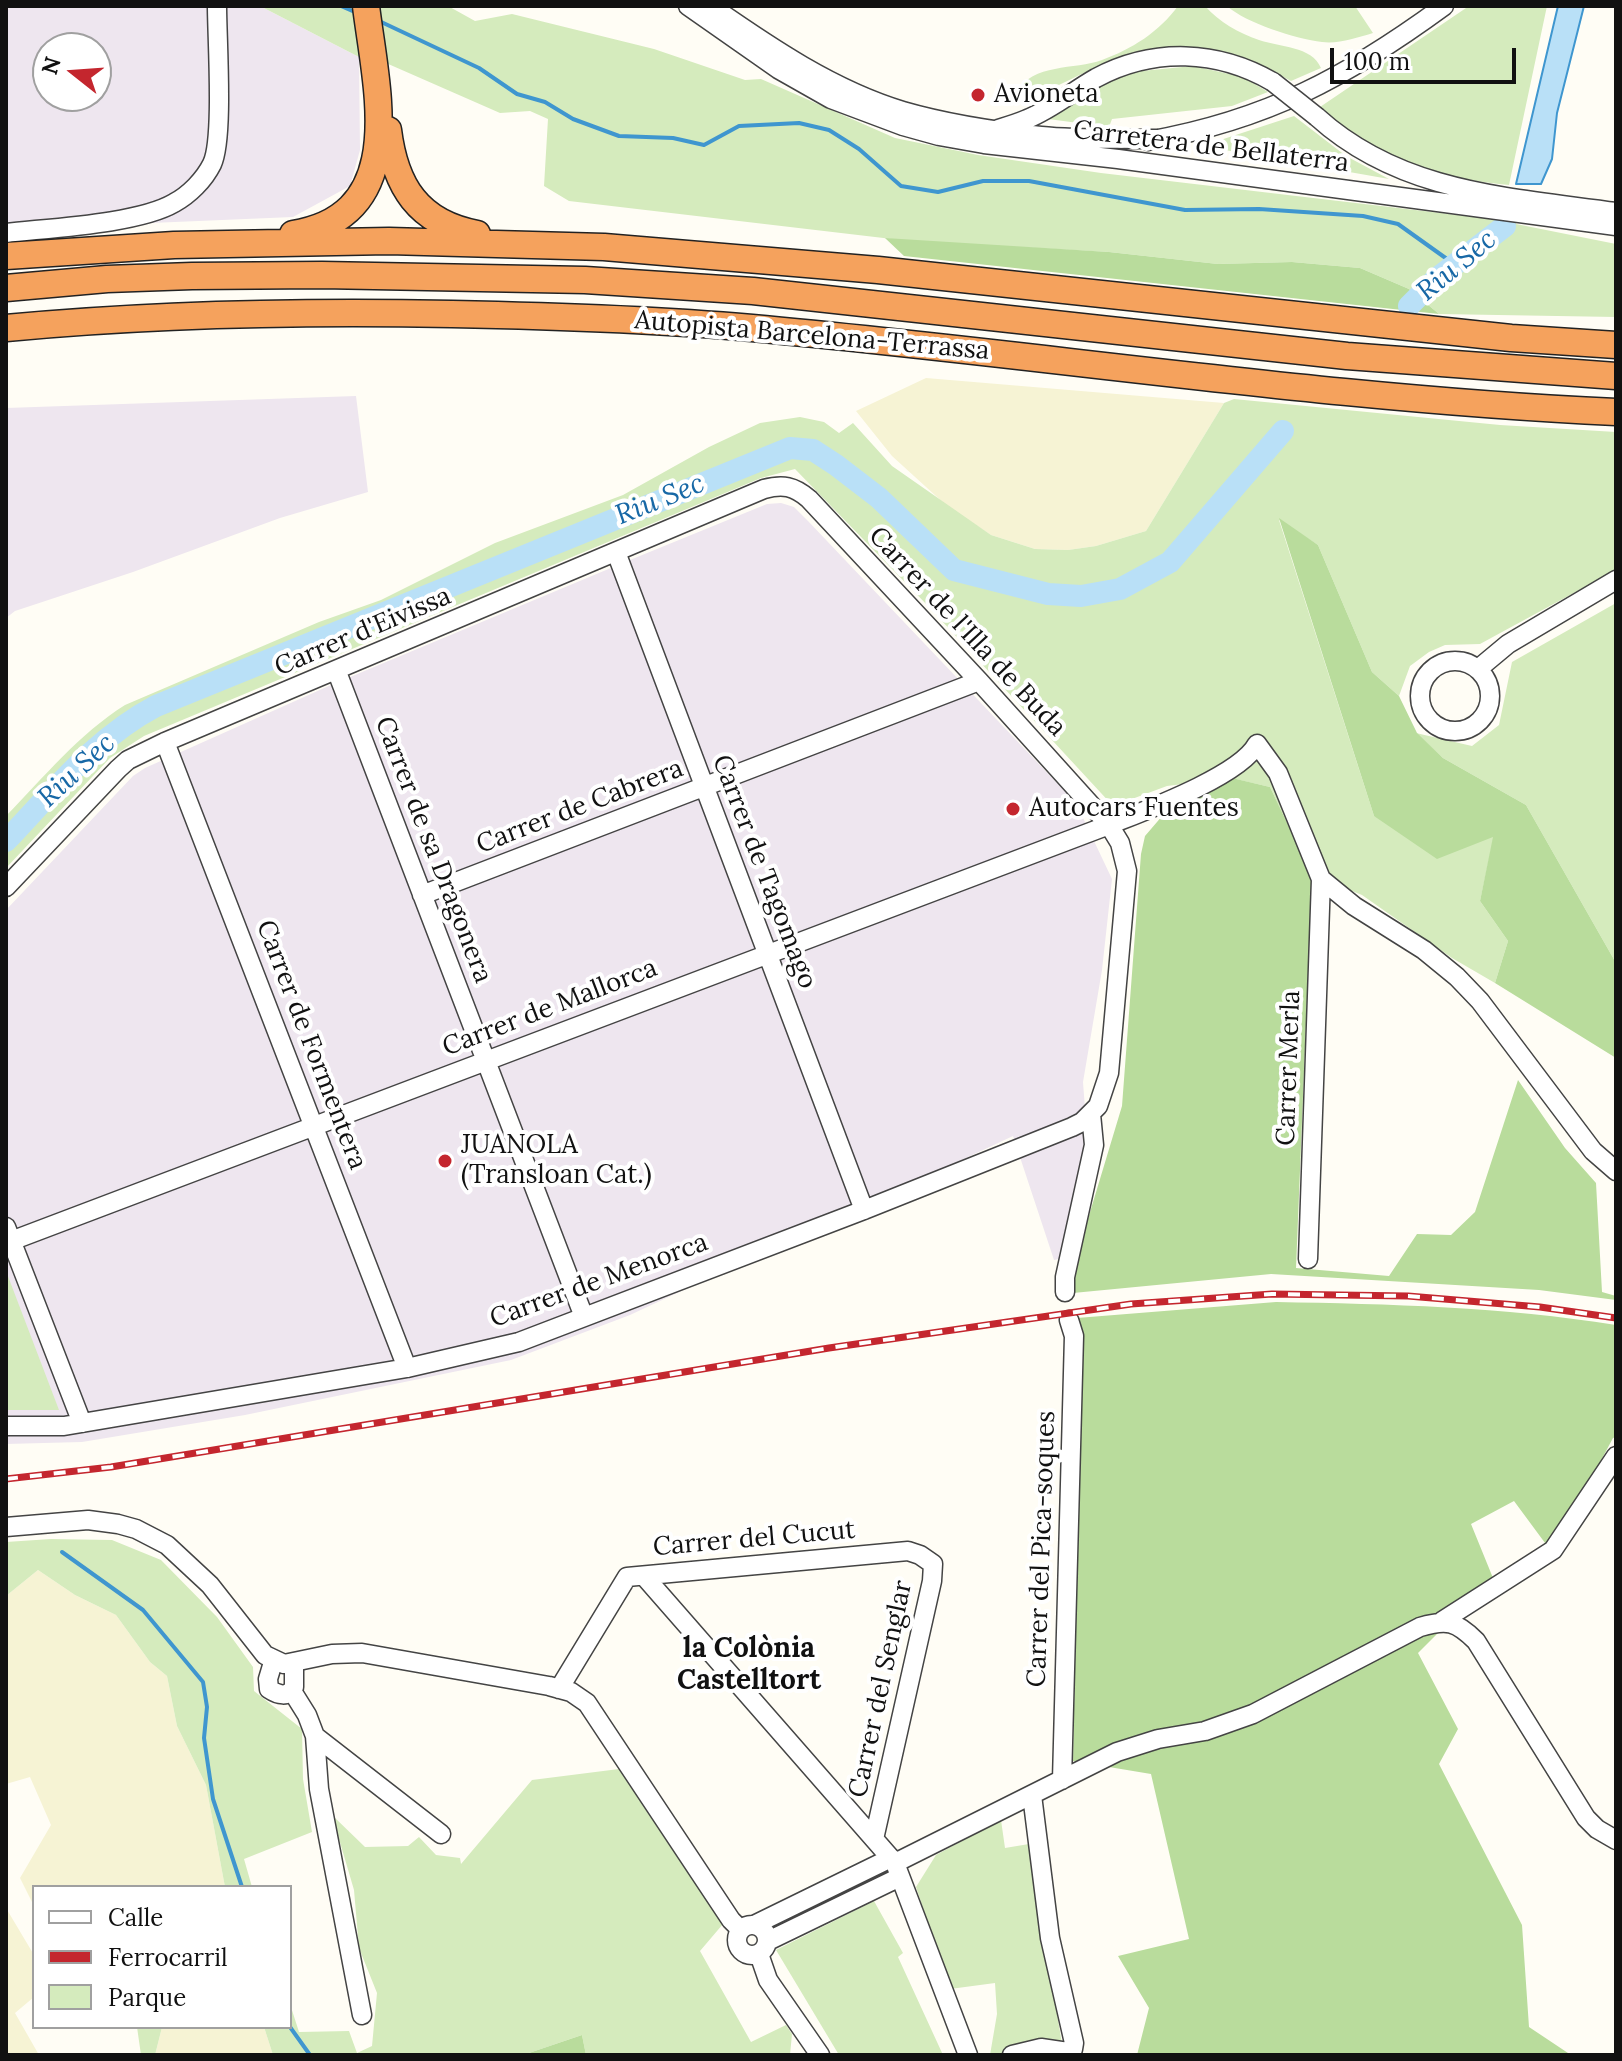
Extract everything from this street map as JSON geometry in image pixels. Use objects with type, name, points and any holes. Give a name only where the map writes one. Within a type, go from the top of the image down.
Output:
[{"type":"highway","points":[[366,6],[391,152],[396,172],[413,201],[450,227],[547,245]]},
{"type":"highway","points":[[6,256],[296,233],[332,221],[350,208],[371,177],[378,152],[373,6]]},
{"type":"highway","points":[[174,245],[389,241],[547,245],[878,270],[1511,338],[1616,345]]},
{"type":"highway","name":"Autopista Barcelona-Terrassa","points":[[6,288],[107,279],[338,275],[585,280],[722,289],[1347,356],[1616,376]]},
{"type":"highway","points":[[6,281],[107,279]]},
{"type":"highway","name":"Autopista Barcelona-Terrassa","points":[[6,328],[103,318],[321,312],[639,319],[1041,357],[1421,400],[1616,412]]},
{"type":"street","points":[[6,233],[144,214],[173,204],[196,187],[213,163],[217,138],[217,6]]},
{"type":"street","name":"Carretera de Bellaterra","points":[[688,6],[778,69],[831,99],[939,136],[1616,226]]},
{"type":"street","points":[[711,6],[791,59],[855,92],[902,110],[993,130],[1104,140],[1157,139]]},
{"type":"street","points":[[1036,151],[1093,150],[1220,126],[1292,100],[1347,71],[1444,6]]},
{"type":"street","name":"Carretera de Bellaterra","points":[[993,130],[1027,119],[1110,71],[1150,58],[1186,56],[1225,61],[1273,82],[1341,138],[1370,157],[1422,179],[1472,191],[1616,212]]},
{"type":"street","name":"Carrer d'Eivissa","points":[[6,887],[128,760],[764,489],[780,485]]},
{"type":"street","name":"Carrer de l'Illa de Buda","points":[[780,485],[800,491],[809,499],[979,681],[1109,825],[1120,843],[1127,871],[1109,1073],[1098,1106],[1091,1114]]},
{"type":"street","name":"Carrer de Tagomago","points":[[616,552],[864,1210]]},
{"type":"street","points":[[1478,669],[1508,644],[1616,580]]},
{"type":"street","name":"Carrer de sa Dragonera","points":[[337,672],[584,1317]]},
{"type":"street","name":"Carrer de Cabrera","points":[[422,895],[979,681]]},
{"type":"street","name":"Carrer de Formentera","points":[[165,742],[407,1368]]},
{"type":"street","name":"Carrer de Mallorca","points":[[9,1234],[314,1125],[1109,825],[1195,788],[1246,758],[1257,744],[1278,773],[1321,879]]},
{"type":"street","points":[[1321,879],[1354,906],[1424,950],[1457,977],[1480,1001],[1593,1151],[1616,1171]]},
{"type":"street","name":"Carrer Merla","points":[[1308,1259],[1321,879]]},
{"type":"street","points":[[1065,1292],[1065,1277],[1094,1145],[1091,1114]]},
{"type":"street","name":"Carrer de Menorca","points":[[6,1426],[64,1426],[407,1368],[519,1342],[864,1210],[1072,1127],[1091,1114]]},
{"type":"street","points":[[9,1234],[82,1423]]},
{"type":"street","name":"Carrer del Pica-soques","points":[[1062,1780],[1074,1336],[1069,1320]]},
{"type":"street","points":[[895,1866],[748,1927],[737,1940],[741,1950],[747,1955],[764,1948],[895,1866],[1117,1752],[1158,1739],[1205,1731],[1253,1714],[1420,1627],[1442,1621],[1553,1550],[1616,1456]]},
{"type":"street","points":[[6,1527],[88,1520],[118,1524],[152,1536],[167,1545],[210,1585],[265,1655],[284,1664],[332,1654],[362,1653],[571,1692],[587,1703],[677,1843],[731,1920],[763,1929],[768,1980],[820,2055]]},
{"type":"street","name":"Carrer del Cucut","points":[[559,1689],[627,1577],[908,1551],[920,1555]]},
{"type":"street","name":"Carrer del Senglar","points":[[874,1839],[932,1581],[933,1564],[920,1555]]},
{"type":"street","points":[[644,1576],[895,1866],[968,2055]]},
{"type":"street","points":[[1442,1621],[1462,1627],[1476,1641],[1586,1818],[1616,1840]]},
{"type":"street","points":[[274,1659],[268,1679],[269,1689],[282,1695],[292,1691],[296,1681],[294,1662]]},
{"type":"street","points":[[292,1691],[315,1736],[319,1789],[362,2015]]},
{"type":"street","points":[[315,1736],[441,1834]]},
{"type":"street","points":[[1012,2055],[1041,2048],[1068,2052],[1073,2049],[1074,2043],[1050,1938],[1032,1795]]},
{"type":"shaded area","points":[[6,6],[260,6],[359,57],[360,150],[350,186],[293,217],[151,223],[6,241]]},
{"type":"shaded area","points":[[926,378],[1224,403],[1146,531],[1096,546],[1068,550],[1035,549],[991,535],[948,507],[892,456],[856,411]]},
{"type":"shaded area","points":[[356,396],[368,492],[280,518],[15,611],[6,618],[6,408]]},
{"type":"shaded area","points":[[781,503],[794,507],[808,521],[1076,803],[1112,879],[1102,970],[1083,1082],[1088,1148],[1063,1258],[1054,1260],[1013,1136],[630,1315],[511,1360],[245,1415],[82,1442],[6,1444],[6,910],[133,776],[145,768],[331,685],[630,560],[767,504]]},
{"type":"shaded area","points":[[38,1570],[75,1595],[116,1615],[150,1662],[167,1676],[177,1726],[206,1785],[225,1885],[32,1885],[32,1902],[20,1878],[51,1825],[30,1777],[6,1784],[6,1596]]},
{"type":"shaded area","points":[[6,1908],[32,1952],[32,1999],[15,2013],[39,2055],[6,2055]]},
{"type":"shaded area","points":[[162,2029],[265,2029],[273,2055],[155,2055]]},
{"type":"green space","points":[[260,6],[448,6],[475,21],[512,14],[654,49],[745,80],[761,79],[895,138],[978,155],[1101,173],[1517,222],[1616,244],[1616,317],[1439,314],[1409,289],[1360,268],[1292,262],[1218,264],[1109,252],[909,241],[569,201],[544,186],[548,119],[530,111],[500,113],[386,63],[359,57]]},
{"type":"green space","points":[[1178,6],[1205,6],[1237,30],[1259,40],[1303,51],[1321,68],[1291,81],[1265,68],[1215,52],[1164,49],[1113,61],[1044,91],[1017,92],[1033,76],[1043,72],[1091,63],[1124,51],[1154,32]]},
{"type":"green space","points":[[1227,6],[1355,6],[1373,33],[1335,42],[1311,40],[1259,24]]},
{"type":"green space","points":[[1469,6],[1547,6],[1509,185],[1450,176],[1393,158],[1353,137],[1320,107]]},
{"type":"green space","points":[[1193,66],[1243,77],[1268,92],[1232,106],[1112,119],[1109,127],[1048,119],[1131,72]]},
{"type":"green space","points":[[1294,116],[1346,156],[1389,179],[1202,146]]},
{"type":"green space","points":[[885,238],[1109,252],[1218,264],[1292,262],[1360,268],[1409,289],[1439,314],[904,256]]},
{"type":"green space","points":[[1234,399],[1500,425],[1616,432],[1616,570],[1480,644],[1445,645],[1429,652],[1410,666],[1399,696],[1372,672],[1318,545],[1279,520],[1374,816],[1494,836],[1480,901],[1508,941],[1495,983],[1452,958],[1362,895],[1312,875],[1270,787],[1231,778],[1167,786],[1113,806],[929,607],[795,469],[761,478],[144,736],[110,758],[6,868],[6,816],[77,743],[125,705],[319,622],[381,600],[495,543],[623,495],[709,447],[760,423],[800,417],[824,422],[839,433],[853,423],[892,466],[991,535],[1035,549],[1068,550],[1096,546],[1146,531],[1224,403]]},
{"type":"green space","points":[[1279,518],[1318,545],[1372,672],[1399,696],[1417,733],[1443,758],[1526,805],[1616,963],[1616,1058],[1495,983],[1508,941],[1480,901],[1493,837],[1437,859],[1374,816]]},
{"type":"green space","points":[[1616,603],[1616,963],[1526,805],[1443,758],[1416,733],[1472,746],[1499,725],[1512,662]]},
{"type":"green space","points":[[1232,778],[1270,787],[1312,875],[1296,1268],[1389,1276],[1417,1234],[1451,1235],[1475,1212],[1518,1080],[1565,1148],[1596,1183],[1602,1292],[1616,1296],[1616,1300],[1539,1290],[1271,1274],[1073,1293],[1075,1262],[1122,1106],[1141,854],[1145,836],[1163,815]]},
{"type":"green space","points":[[6,1271],[59,1410],[6,1410]]},
{"type":"green space","points":[[1276,1302],[1489,1310],[1616,1325],[1616,1437],[1553,1550],[1514,1501],[1471,1524],[1493,1578],[1418,1653],[1458,1729],[1439,1764],[1522,1925],[1529,2027],[1571,2055],[1137,2055],[1149,2008],[1118,1956],[1189,1939],[1151,1774],[1073,1761],[1079,1449],[1077,1318]]},
{"type":"green space","points":[[112,1540],[161,1560],[217,1617],[253,1667],[254,1691],[302,1729],[303,1779],[312,1832],[244,1859],[251,1885],[225,1885],[206,1785],[177,1726],[167,1676],[150,1662],[116,1615],[75,1595],[38,1570],[6,1596],[6,1542]]},
{"type":"green space","points":[[619,1769],[723,1924],[700,1951],[751,2042],[786,2025],[792,2034],[790,2055],[586,2055],[582,2035],[523,2055],[273,2055],[265,2029],[292,2029],[292,2010],[299,2032],[349,2031],[357,2053],[372,2046],[377,1993],[359,1948],[354,1890],[332,1815],[365,1847],[408,1846],[419,1837],[436,1855],[460,1858],[461,1864],[532,1780]]},
{"type":"green space","points":[[1001,1820],[1005,1848],[1029,1844],[1062,2044],[1058,2055],[990,2055],[997,2014],[995,1983],[950,1989],[916,1887],[936,1855]]},
{"type":"green space","points":[[874,1901],[903,1953],[898,1957],[943,2055],[839,2055],[776,1950]]},
{"type":"green space","points":[[137,2029],[162,2029],[155,2055],[141,2055]]},
{"type":"green space","points":[[582,2035],[586,2055],[523,2055]]},
{"type":"water","points":[[1558,6],[1584,6],[1557,113],[1552,159],[1541,184],[1516,184]]},
{"type":"waterway","points":[[341,6],[357,13]]},
{"type":"waterway","points":[[377,20],[479,68],[517,94],[545,102],[573,119],[619,136],[673,138],[704,145],[739,126],[799,123],[829,130],[859,149],[901,186],[938,192],[983,181],[1029,181],[1185,210],[1259,209],[1363,216],[1398,224],[1454,264]]},
{"type":"waterway","name":"Riu Sec","points":[[1409,306],[1436,279],[1505,226]]},
{"type":"waterway","name":"Riu Sec","points":[[6,841],[94,750],[156,706],[790,448],[813,450],[836,465],[879,498],[954,570],[1048,594],[1081,596],[1120,589],[1170,562],[1283,431]]},
{"type":"waterway","points":[[62,1552],[143,1610],[203,1682],[207,1707],[204,1738],[213,1799],[241,1885]]},
{"type":"waterway","points":[[291,2029],[310,2055]]},
{"type":"railway","points":[[6,1479],[111,1467],[829,1348],[1131,1304],[1272,1294],[1408,1296],[1540,1307],[1616,1318]]},
{"type":"place","name":"Avioneta","points":[[978,95]]},
{"type":"place","name":"Autocars Fuentes","points":[[1013,809]]},
{"type":"place","name":"JUANOLA (Transloan Cat.)","points":[[445,1161]]},
{"type":"district","name":"la Colònia Castelltort","points":[[749,1665]]}]
